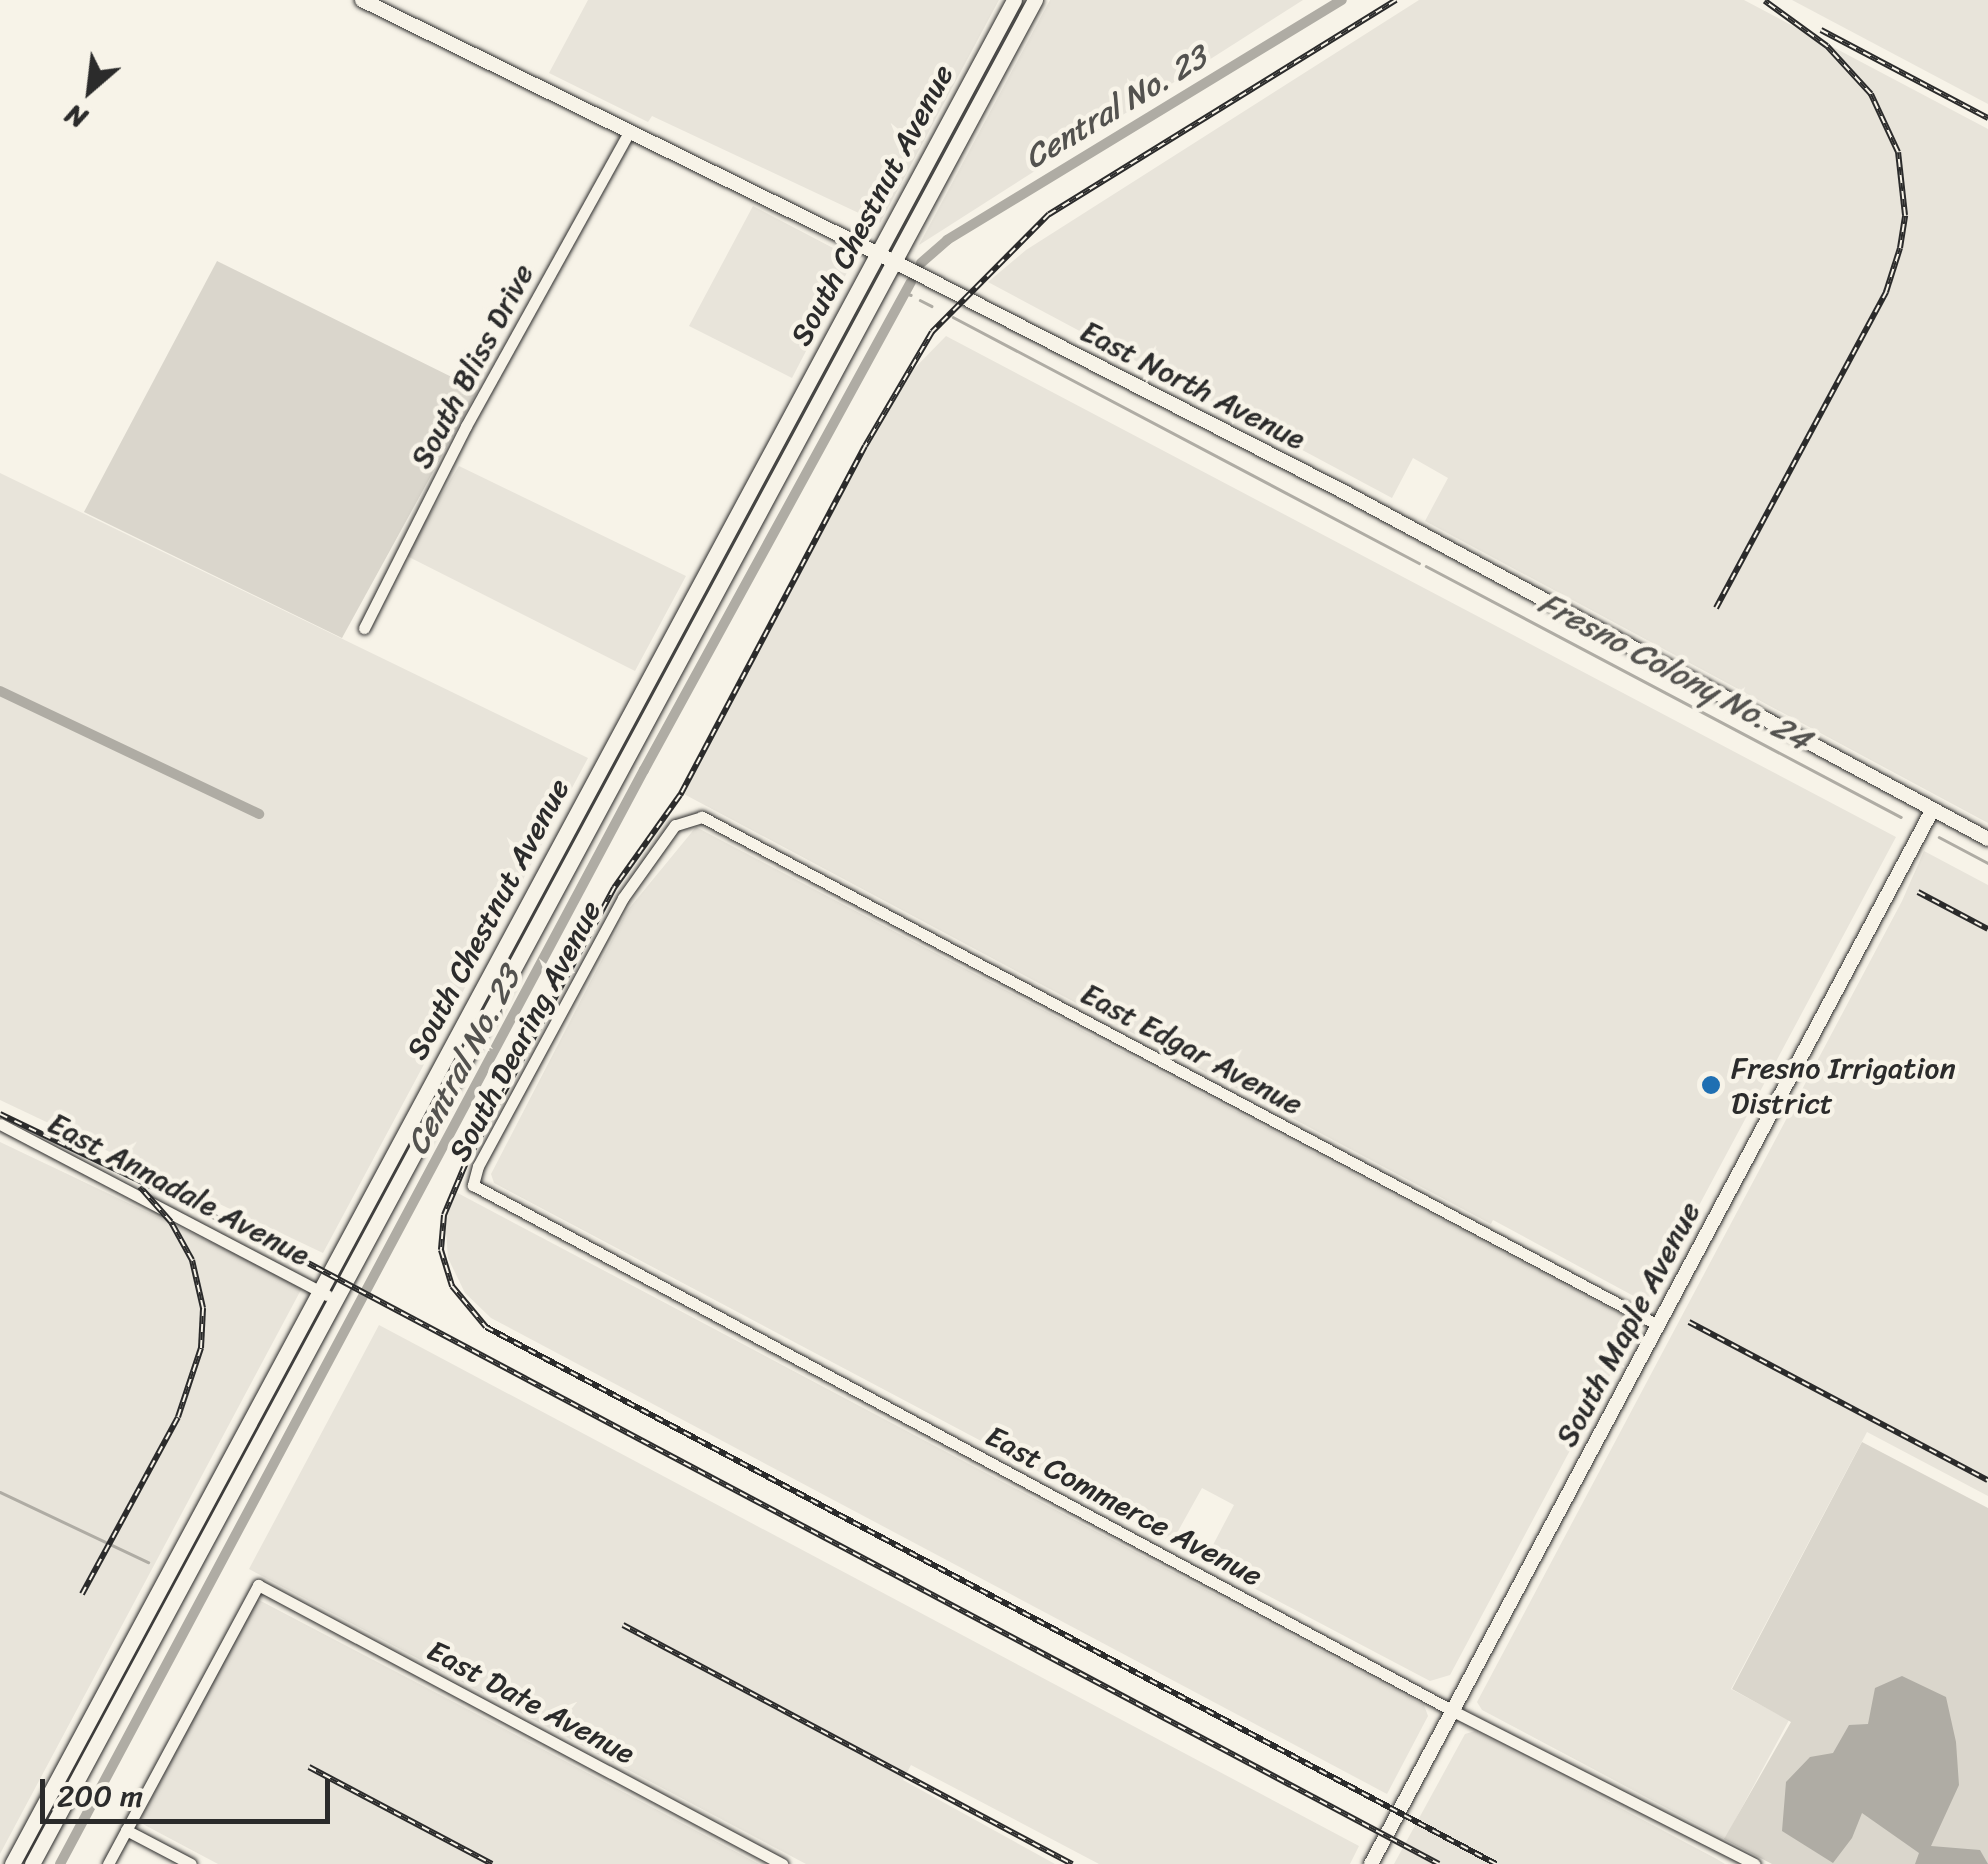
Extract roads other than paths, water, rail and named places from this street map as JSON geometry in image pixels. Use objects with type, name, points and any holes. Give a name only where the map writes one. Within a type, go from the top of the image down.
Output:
[{"type":"main road","name":"South Chestnut Avenue","points":[[12,1864],[1014,0]]},
{"type":"main road","name":"South Chestnut Avenue","points":[[32,1864],[618,772],[900,264],[1035,0]]},
{"type":"main road","points":[[602,764],[618,772]]},
{"type":"street","name":"East North Avenue","points":[[362,0],[877,252],[1406,524],[1988,839]]},
{"type":"street","name":"South Bliss Drive","points":[[364,628],[466,426],[630,130]]},
{"type":"street","name":"South Maple Avenue","points":[[1372,1864],[1933,810]]},
{"type":"street","name":"East Edgar Avenue","points":[[702,816],[1658,1325]]},
{"type":"street","name":"South Dearing Avenue","points":[[473,1185],[478,1166],[623,898],[676,825],[702,816]]},
{"type":"street","name":"East Annadale Avenue","points":[[0,1124],[335,1300]]},
{"type":"street","name":"East Commerce Avenue","points":[[473,1185],[1453,1711],[1754,1864]]},
{"type":"street","name":"East Date Avenue","points":[[126,1830],[258,1585],[782,1864]]},
{"type":"street","points":[[108,1864],[126,1830],[191,1864]]},
{"type":"waterway","name":"Central No. 23","points":[[921,263],[947,240],[1342,0]]},
{"type":"waterway","name":"Central No. 23","points":[[60,1864],[644,770],[911,282]]},
{"type":"waterway","name":"Fresno Colony No. 24","points":[[905,293],[911,295]]},
{"type":"waterway","name":"Fresno Colony No. 24","points":[[920,300],[932,306]]},
{"type":"waterway","name":"Fresno Colony No. 24","points":[[953,317],[1419,563]]},
{"type":"waterway","name":"Fresno Colony No. 24","points":[[1426,566],[1901,817]]},
{"type":"waterway","points":[[0,691],[259,814]]},
{"type":"waterway","name":"Fresno Colony No. 24","points":[[1939,837],[1988,863]]},
{"type":"waterway","points":[[0,1492],[148,1562]]},
{"type":"railway","points":[[1396,0],[1049,214],[932,332],[865,446],[680,795],[614,888],[465,1165],[444,1215],[441,1250],[452,1286],[486,1327],[1496,1864]]},
{"type":"railway","points":[[1716,608],[1886,292],[1900,248],[1905,215],[1898,152],[1871,94],[1827,46],[1765,1]]},
{"type":"railway","points":[[1821,30],[1988,118]]},
{"type":"railway","points":[[1918,892],[1988,929]]},
{"type":"railway","points":[[0,1114],[274,1245],[1439,1864]]},
{"type":"railway","points":[[82,1594],[178,1417],[201,1348],[203,1308],[192,1260],[171,1222],[140,1187]]},
{"type":"railway","points":[[1689,1322],[1988,1480]]},
{"type":"railway","points":[[623,1625],[1072,1864]]},
{"type":"railway","points":[[309,1767],[492,1864]]},
{"type":"place","name":"Fresno Irrigation District","points":[[1711,1085]]}]
